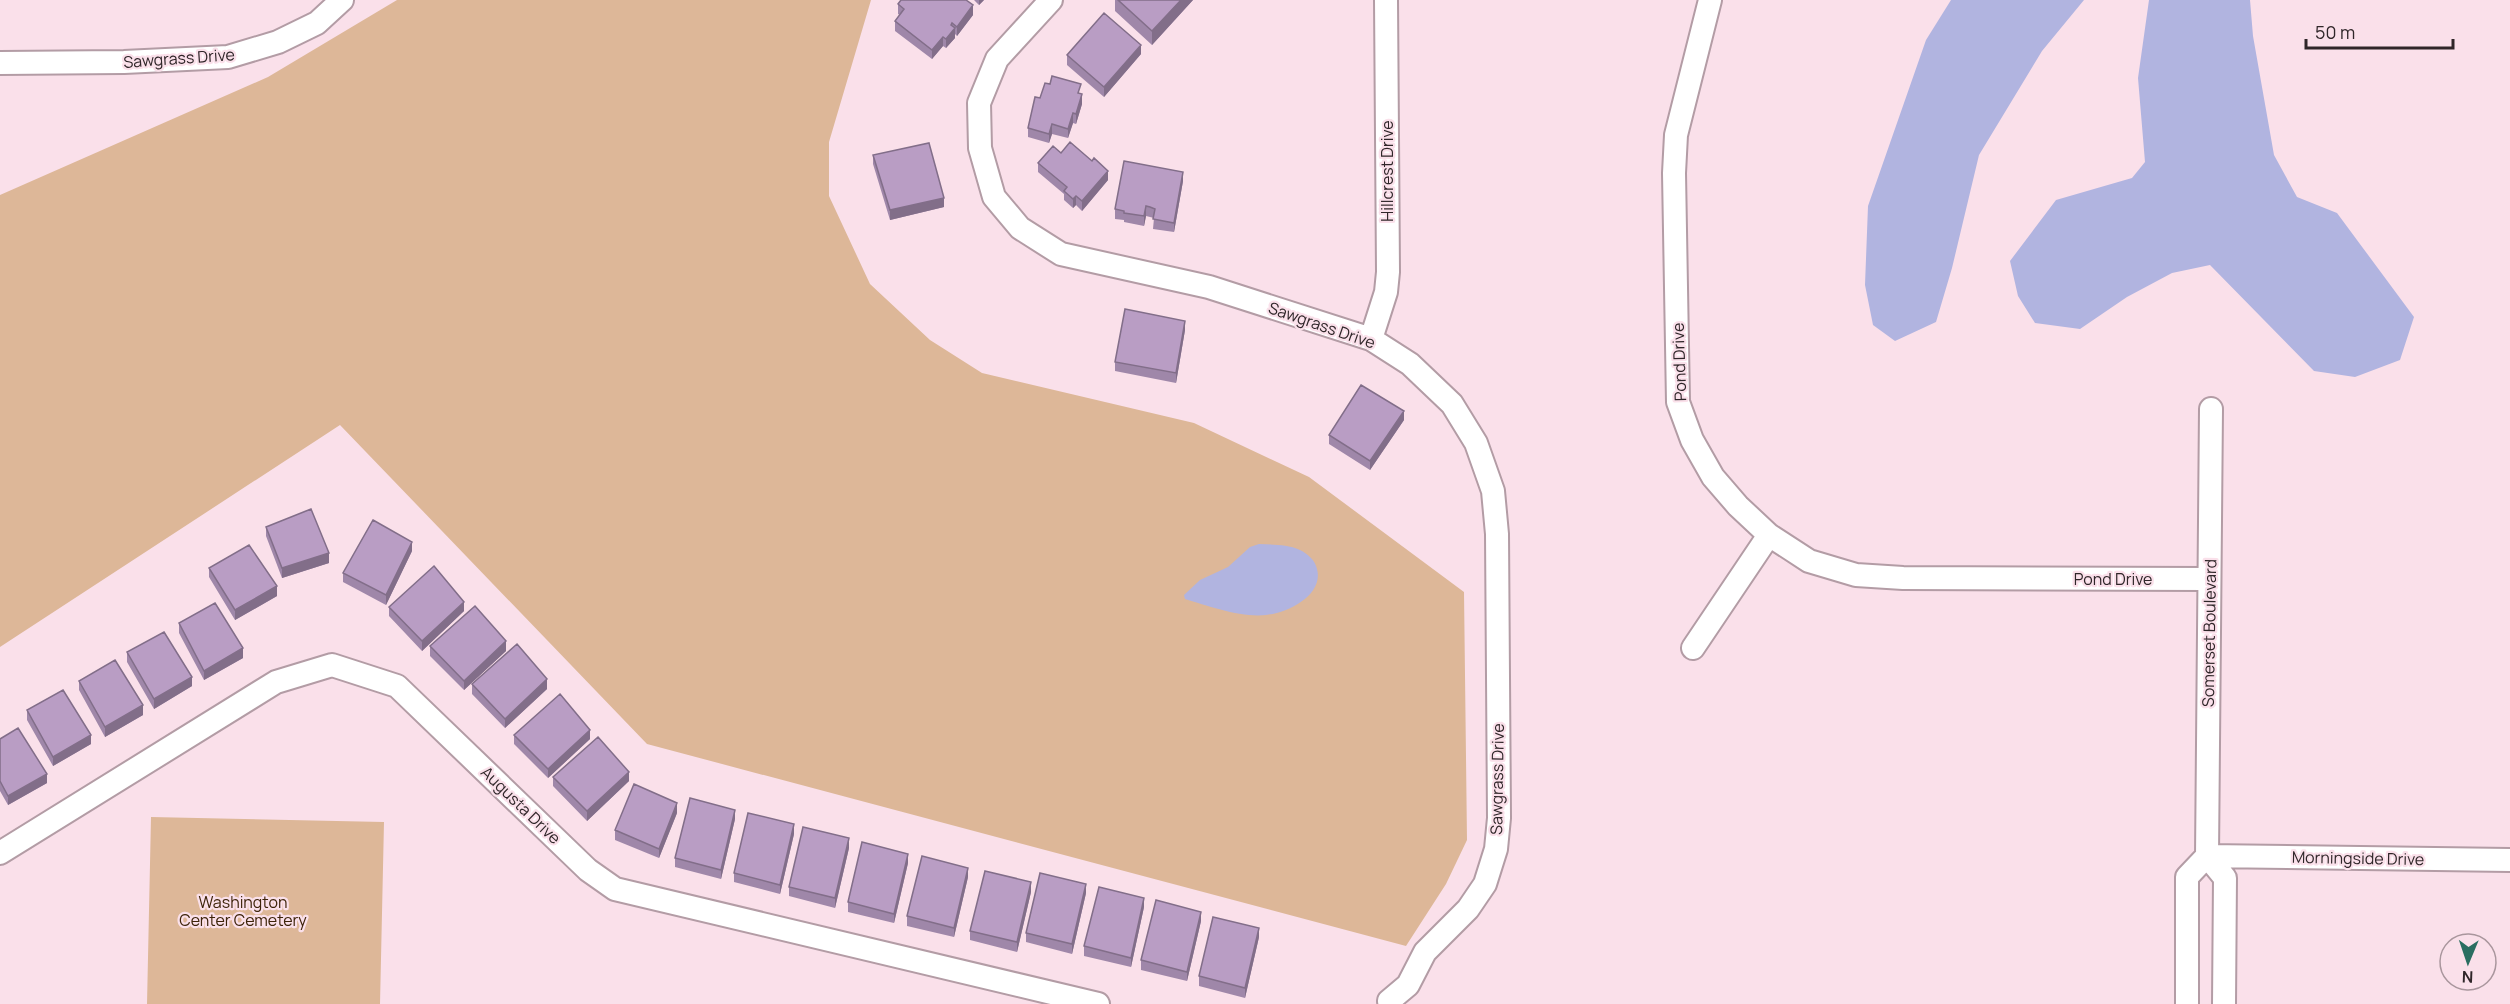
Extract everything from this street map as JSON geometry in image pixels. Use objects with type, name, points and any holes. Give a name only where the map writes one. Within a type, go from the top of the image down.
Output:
[{"type":"street","name":"Sawgrass Drive","points":[[0,63],[124,62],[228,57],[278,42],[317,24],[342,0]]},
{"type":"street","name":"Sawgrass Drive","points":[[1051,0],[997,59],[979,103],[980,148],[994,197],[1020,228],[1061,254],[1209,287],[1371,339],[1410,364],[1452,404],[1476,443],[1492,491],[1497,534],[1498,818],[1496,849],[1485,884],[1468,909],[1425,952],[1408,985],[1385,1003]]},
{"type":"street","name":"Hillcrest Drive","points":[[1371,339],[1386,292],[1388,272],[1386,0]]},
{"type":"street","name":"Pond Drive","points":[[1710,0],[1676,135],[1674,173],[1678,402],[1692,440],[1713,477],[1738,506],[1769,535],[1809,561],[1856,575],[1903,578],[2210,579]]},
{"type":"street","name":"Somerset Boulevard","points":[[2207,856],[2211,409]]},
{"type":"street","points":[[1693,648],[1769,535]]},
{"type":"street","name":"Augusta Drive","points":[[0,854],[276,682],[332,665],[397,686],[588,870],[615,889],[1098,1004]]},
{"type":"street","points":[[2187,1004],[2187,877],[2207,856],[2225,878],[2224,1004]]},
{"type":"street","name":"Morningside Drive","points":[[2207,856],[2510,860]]},
{"type":"street","points":[[2187,952],[2224,952]]},
{"type":"green space","points":[[397,0],[871,0],[829,142],[829,196],[870,284],[930,340],[982,373],[1194,423],[1309,477],[1464,592],[1467,840],[1446,884],[1406,946],[647,744],[340,425],[0,647],[0,195],[268,77]]},
{"type":"green space","name":"Washington Center Cemetery","points":[[151,817],[384,822],[380,1004],[147,1004]]},
{"type":"water","points":[[1951,0],[2084,0],[2042,51],[1979,155],[1952,268],[1936,322],[1895,341],[1873,325],[1865,285],[1868,206],[1926,40]]},
{"type":"water","points":[[2149,0],[2250,0],[2253,36],[2274,155],[2297,197],[2337,213],[2414,317],[2400,360],[2355,377],[2314,371],[2210,265],[2172,273],[2127,297],[2080,329],[2035,323],[2018,296],[2010,261],[2056,200],[2132,178],[2145,162],[2138,78]]},
{"type":"water","points":[[1259,544],[1280,545],[1306,553],[1316,566],[1318,578],[1310,594],[1284,611],[1266,615],[1246,615],[1225,611],[1185,599],[1184,595],[1200,580],[1228,567],[1250,547]]},
{"type":"building","points":[[901,0],[966,0],[973,5],[957,27],[952,23],[951,25],[955,28],[932,50],[895,21],[904,9],[898,4]]},
{"type":"building","points":[[1118,0],[1181,0],[1152,31]]},
{"type":"building","points":[[1104,13],[1141,45],[1104,87],[1067,55]]},
{"type":"building","points":[[1052,76],[1081,84],[1078,93],[1082,94],[1076,114],[1073,113],[1068,129],[1052,124],[1049,134],[1028,128],[1035,97],[1040,98],[1045,83],[1050,84]]},
{"type":"building","points":[[1070,142],[1092,161],[1094,158],[1108,171],[1082,201],[1076,196],[1073,199],[1064,191],[1067,187],[1038,163],[1053,146],[1061,153]]},
{"type":"building","points":[[929,143],[944,198],[890,210],[873,155]]},
{"type":"building","points":[[1124,161],[1183,172],[1174,223],[1153,219],[1155,209],[1146,206],[1144,216],[1115,209]]},
{"type":"building","points":[[1125,309],[1185,321],[1176,373],[1115,362]]},
{"type":"building","points":[[1361,385],[1404,411],[1370,461],[1329,435]]},
{"type":"building","points":[[311,509],[329,553],[282,568],[266,527]]},
{"type":"building","points":[[373,520],[412,542],[386,595],[343,573]]},
{"type":"building","points":[[249,545],[277,586],[235,610],[209,568]]},
{"type":"building","points":[[434,566],[464,602],[422,641],[389,607]]},
{"type":"building","points":[[215,603],[243,648],[204,671],[179,623]]},
{"type":"building","points":[[475,606],[506,641],[464,681],[430,646]]},
{"type":"building","points":[[164,632],[192,677],[154,699],[127,652]]},
{"type":"building","points":[[517,644],[547,679],[505,719],[472,684]]},
{"type":"building","points":[[115,660],[143,705],[105,727],[79,681]]},
{"type":"building","points":[[63,690],[91,735],[53,757],[27,710]]},
{"type":"building","points":[[560,694],[590,730],[548,769],[514,735]]},
{"type":"building","points":[[18,728],[47,774],[8,796],[0,781],[0,739]]},
{"type":"building","points":[[598,737],[629,772],[587,811],[553,777]]},
{"type":"building","points":[[634,784],[677,803],[659,849],[615,830]]},
{"type":"building","points":[[690,798],[735,810],[721,870],[675,858]]},
{"type":"building","points":[[748,813],[794,824],[780,885],[734,873]]},
{"type":"building","points":[[803,827],[849,838],[835,898],[789,887]]},
{"type":"building","points":[[862,842],[908,854],[894,914],[848,902]]},
{"type":"building","points":[[922,856],[968,868],[954,928],[907,916]]},
{"type":"building","points":[[985,871],[1031,882],[1017,942],[970,931]]},
{"type":"building","points":[[1040,873],[1086,884],[1072,944],[1026,933]]},
{"type":"building","points":[[1099,887],[1144,898],[1131,958],[1084,946]]},
{"type":"building","points":[[1156,900],[1201,912],[1187,972],[1141,960]]},
{"type":"building","points":[[1213,917],[1259,928],[1245,988],[1199,976]]}]
